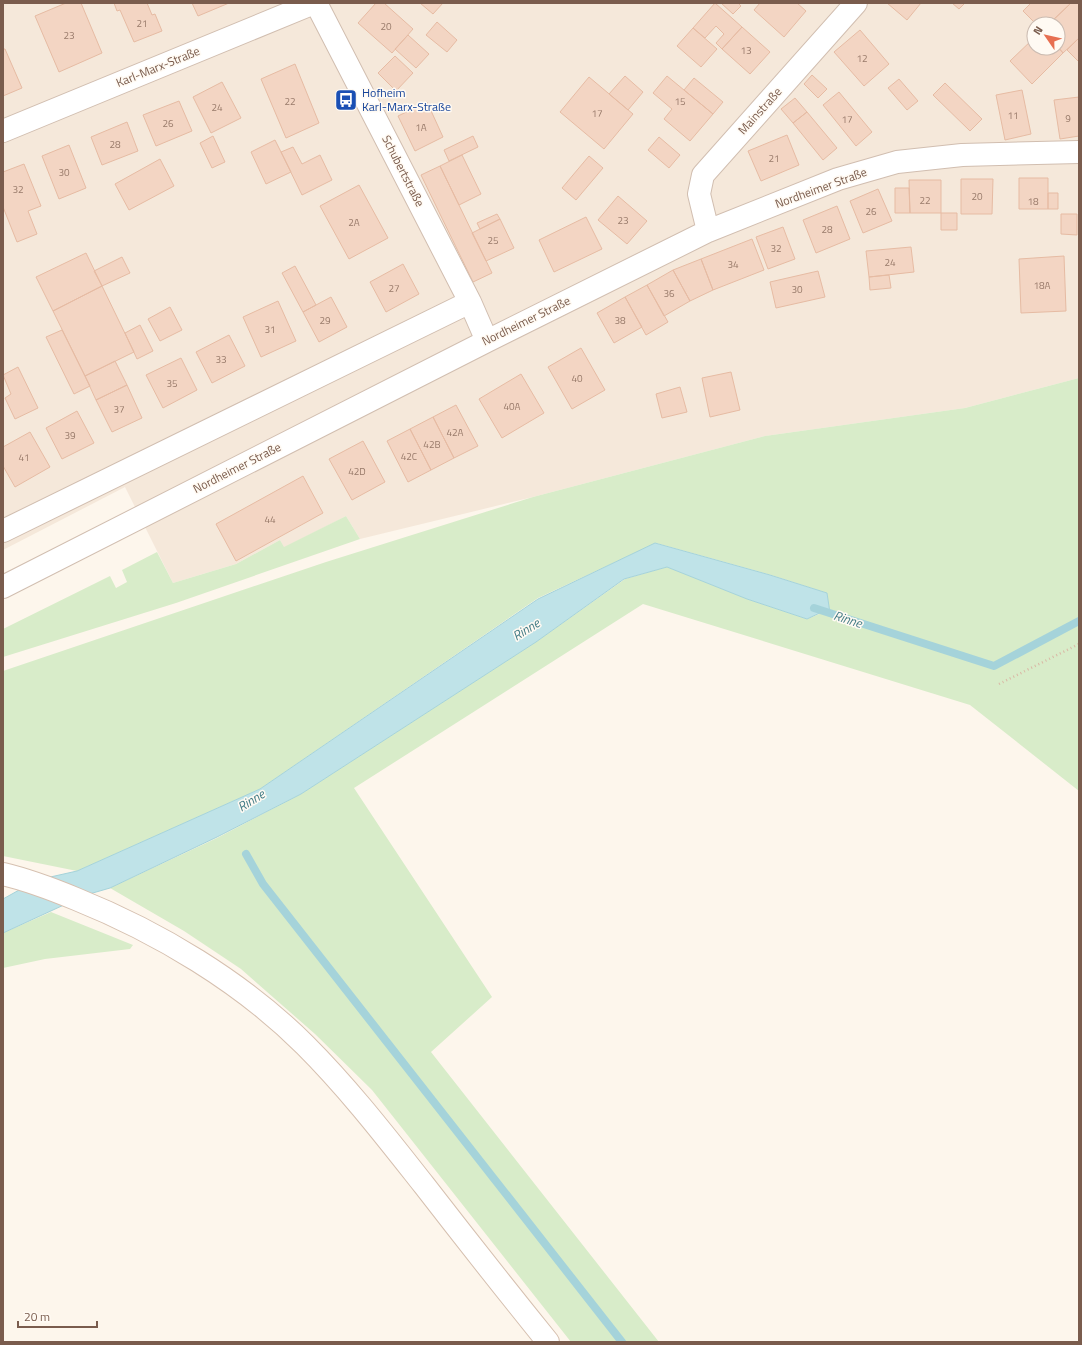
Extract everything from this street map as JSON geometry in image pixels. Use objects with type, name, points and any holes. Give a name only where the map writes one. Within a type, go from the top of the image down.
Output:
[{"type":"street","name":"Karl-Marx-Straße","points":[[3,131],[315,3]]},
{"type":"street","name":"Schubertstraße","points":[[315,3],[470,302],[487,341]]},
{"type":"street","name":"Mainstraße","points":[[708,231],[699,194],[703,175],[856,3]]},
{"type":"street","name":"Nordheimer Straße","points":[[3,587],[487,341],[708,231],[838,179],[897,162],[962,155],[1079,152]]},
{"type":"street","points":[[3,531],[470,302]]},
{"type":"street","points":[[11,876],[105,910],[175,946],[212,970],[263,1008],[304,1044],[360,1103],[548,1342]]},
{"type":"path","points":[[999,684],[1079,644]]},
{"type":"shaded area","points":[[3,3],[1079,3],[1079,378],[965,408],[765,436],[533,497],[360,539],[346,516],[284,548],[280,540],[236,564],[173,583],[125,487],[3,550]]},
{"type":"green space","points":[[1079,378],[1079,791],[970,705],[643,604],[354,788],[492,997],[431,1052],[659,1342],[571,1342],[372,1090],[315,1034],[241,969],[184,931],[110,888],[217,838],[301,794],[536,642],[625,579],[667,567],[747,599],[807,619],[824,612],[830,613],[827,593],[771,575],[656,543],[538,598],[260,789],[77,871],[3,856],[3,671],[326,562],[533,497],[765,436],[965,408]]},
{"type":"green space","points":[[346,516],[360,539],[176,603],[3,657],[3,629],[110,576],[116,588],[127,582],[122,570],[157,552],[173,583],[236,564],[280,540],[284,547]]},
{"type":"green space","points":[[51,912],[133,945],[130,949],[45,959],[3,968],[3,933]]},
{"type":"water","points":[[655,543],[770,575],[827,593],[830,613],[824,611],[807,619],[747,599],[667,567],[624,579],[536,642],[301,794],[217,837],[110,888],[79,897],[37,880],[77,871],[260,789],[538,599]]},
{"type":"water","points":[[37,880],[79,898],[3,933],[3,899]]},
{"type":"building","points":[[66,3],[81,3],[102,53],[59,72],[35,16]]},
{"type":"building","points":[[114,3],[147,3],[152,15],[155,14],[162,31],[134,42],[120,10],[117,11]]},
{"type":"building","points":[[192,3],[229,3],[198,16]]},
{"type":"building","points":[[376,3],[384,3],[413,29],[392,53],[358,23]]},
{"type":"building","points":[[420,3],[443,3],[433,14]]},
{"type":"building","points":[[715,3],[742,27],[722,49],[716,43],[724,34],[716,26],[705,38],[693,28]]},
{"type":"building","points":[[721,3],[738,3],[741,6],[733,14]]},
{"type":"building","points":[[760,3],[797,3],[806,11],[784,37],[754,10]]},
{"type":"building","points":[[887,3],[921,3],[907,20]]},
{"type":"building","points":[[952,3],[965,3],[959,9]]},
{"type":"building","points":[[1031,3],[1071,3],[1057,16],[1028,16],[1023,11]]},
{"type":"building","points":[[1071,3],[1079,3],[1079,38],[1066,50],[1066,16],[1057,16]]},
{"type":"building","points":[[437,22],[457,40],[447,52],[426,35]]},
{"type":"building","points":[[742,27],[770,52],[750,74],[722,49]]},
{"type":"building","points":[[693,28],[717,49],[701,67],[677,46]]},
{"type":"building","points":[[860,30],[889,64],[864,86],[834,52]]},
{"type":"building","points":[[408,35],[429,54],[416,68],[395,49]]},
{"type":"building","points":[[1079,38],[1079,62],[1067,50]]},
{"type":"building","points":[[1026,46],[1026,56],[1060,56],[1032,84],[1010,61]]},
{"type":"building","points":[[3,49],[5,49],[22,88],[3,96]]},
{"type":"building","points":[[395,56],[413,73],[396,91],[378,73]]},
{"type":"building","points":[[295,64],[319,123],[286,138],[261,79]]},
{"type":"building","points":[[812,75],[827,89],[818,98],[804,84]]},
{"type":"building","points":[[625,76],[643,92],[628,110],[609,94]]},
{"type":"building","points":[[667,76],[713,114],[690,141],[664,119],[672,109],[653,93]]},
{"type":"building","points":[[589,77],[633,114],[604,149],[560,112]]},
{"type":"building","points":[[694,78],[723,102],[713,114],[684,90]]},
{"type":"building","points":[[899,79],[918,101],[907,110],[888,88]]},
{"type":"building","points":[[222,82],[241,118],[211,133],[193,97]]},
{"type":"building","points":[[945,83],[982,119],[970,131],[933,95]]},
{"type":"building","points":[[1022,90],[1031,134],[1005,140],[996,95]]},
{"type":"building","points":[[839,92],[872,132],[856,146],[823,105]]},
{"type":"building","points":[[1079,97],[1079,136],[1060,139],[1054,100]]},
{"type":"building","points":[[795,98],[807,112],[793,123],[781,109]]},
{"type":"building","points":[[179,101],[192,131],[156,146],[143,115]]},
{"type":"building","points":[[427,102],[443,137],[415,151],[398,116]]},
{"type":"building","points":[[807,112],[837,148],[823,160],[793,123]]},
{"type":"building","points":[[127,122],[138,151],[102,165],[91,137]]},
{"type":"building","points":[[787,135],[799,165],[761,181],[748,151]]},
{"type":"building","points":[[213,136],[225,162],[212,168],[200,143]]},
{"type":"building","points":[[473,136],[478,147],[449,161],[444,150]]},
{"type":"building","points":[[659,137],[680,155],[669,168],[648,150]]},
{"type":"building","points":[[275,140],[291,172],[266,184],[251,152]]},
{"type":"building","points":[[69,145],[86,188],[59,199],[42,156]]},
{"type":"building","points":[[293,147],[302,164],[320,155],[332,180],[302,195],[281,152]]},
{"type":"building","points":[[462,155],[481,194],[459,205],[440,166]]},
{"type":"building","points":[[589,156],[603,168],[576,200],[562,188]]},
{"type":"building","points":[[160,159],[174,186],[129,210],[115,184]]},
{"type":"building","points":[[24,164],[41,206],[28,211],[37,234],[17,242],[3,207],[3,172]]},
{"type":"building","points":[[440,166],[492,273],[473,282],[421,175]]},
{"type":"building","points":[[1019,178],[1048,178],[1048,209],[1019,209]]},
{"type":"building","points":[[961,179],[993,179],[992,214],[961,214]]},
{"type":"building","points":[[909,180],[941,180],[941,213],[910,213]]},
{"type":"building","points":[[359,185],[388,238],[349,259],[320,206]]},
{"type":"building","points":[[895,188],[909,188],[910,213],[895,213]]},
{"type":"building","points":[[878,189],[892,221],[863,233],[850,201]]},
{"type":"building","points":[[1048,193],[1058,193],[1058,209],[1048,209]]},
{"type":"building","points":[[618,196],[647,221],[627,244],[598,220]]},
{"type":"building","points":[[837,206],[850,239],[816,253],[803,220]]},
{"type":"building","points":[[941,213],[957,213],[957,230],[941,230]]},
{"type":"building","points":[[497,214],[500,219],[480,229],[477,223]]},
{"type":"building","points":[[1061,214],[1077,214],[1077,235],[1061,234]]},
{"type":"building","points":[[586,217],[602,249],[554,272],[539,240]]},
{"type":"building","points":[[500,219],[514,248],[486,261],[472,233]]},
{"type":"building","points":[[783,227],[795,259],[768,269],[756,237]]},
{"type":"building","points":[[752,239],[764,270],[713,290],[701,259]]},
{"type":"building","points":[[911,247],[914,272],[869,277],[866,251]]},
{"type":"building","points":[[86,253],[102,286],[53,311],[36,277]]},
{"type":"building","points":[[1064,256],[1066,311],[1021,313],[1019,259]]},
{"type":"building","points":[[122,257],[130,273],[102,286],[94,271]]},
{"type":"building","points":[[701,259],[713,290],[690,301],[673,270]]},
{"type":"building","points":[[403,264],[419,294],[386,312],[370,282]]},
{"type":"building","points":[[295,266],[316,305],[303,312],[282,273]]},
{"type":"building","points":[[673,270],[690,301],[664,316],[647,285]]},
{"type":"building","points":[[818,271],[825,297],[776,308],[770,282]]},
{"type":"building","points":[[889,275],[891,288],[870,290],[869,277]]},
{"type":"building","points":[[647,285],[668,322],[646,335],[625,297]]},
{"type":"building","points":[[102,286],[134,352],[85,376],[53,311]]},
{"type":"building","points":[[331,297],[347,327],[319,342],[303,312]]},
{"type":"building","points":[[625,297],[642,327],[614,343],[597,313]]},
{"type":"building","points":[[278,301],[296,341],[261,357],[243,317]]},
{"type":"building","points":[[170,307],[182,330],[160,341],[148,319]]},
{"type":"building","points":[[140,325],[153,351],[137,359],[125,333]]},
{"type":"building","points":[[62,330],[90,386],[74,394],[46,337]]},
{"type":"building","points":[[229,335],[245,366],[212,383],[196,352]]},
{"type":"building","points":[[581,348],[605,390],[572,409],[548,367]]},
{"type":"building","points":[[181,358],[197,390],[163,408],[146,375]]},
{"type":"building","points":[[115,361],[127,385],[96,400],[85,376]]},
{"type":"building","points":[[18,367],[38,408],[15,419],[5,398],[11,394],[3,375]]},
{"type":"building","points":[[731,372],[740,410],[710,417],[702,378]]},
{"type":"building","points":[[521,374],[544,413],[502,438],[479,399]]},
{"type":"building","points":[[127,385],[142,418],[112,432],[96,400]]},
{"type":"building","points":[[680,387],[687,412],[662,418],[656,394]]},
{"type":"building","points":[[456,405],[478,446],[454,458],[433,417]]},
{"type":"building","points":[[77,411],[94,443],[62,459],[46,428]]},
{"type":"building","points":[[433,417],[454,458],[431,470],[410,429]]},
{"type":"building","points":[[410,429],[431,470],[408,482],[387,441]]},
{"type":"building","points":[[30,432],[50,467],[15,487],[3,466],[3,447]]},
{"type":"building","points":[[363,441],[385,482],[352,500],[329,459]]},
{"type":"building","points":[[303,476],[323,513],[236,561],[216,524]]},
{"type":"waterway","name":"Rinne","points":[[814,608],[994,666],[1079,621]]},
{"type":"waterway","points":[[246,854],[263,884],[622,1342]]},
{"type":"place","name":"Hofheim Karl-Marx-Straße","points":[[346,100]]}]
